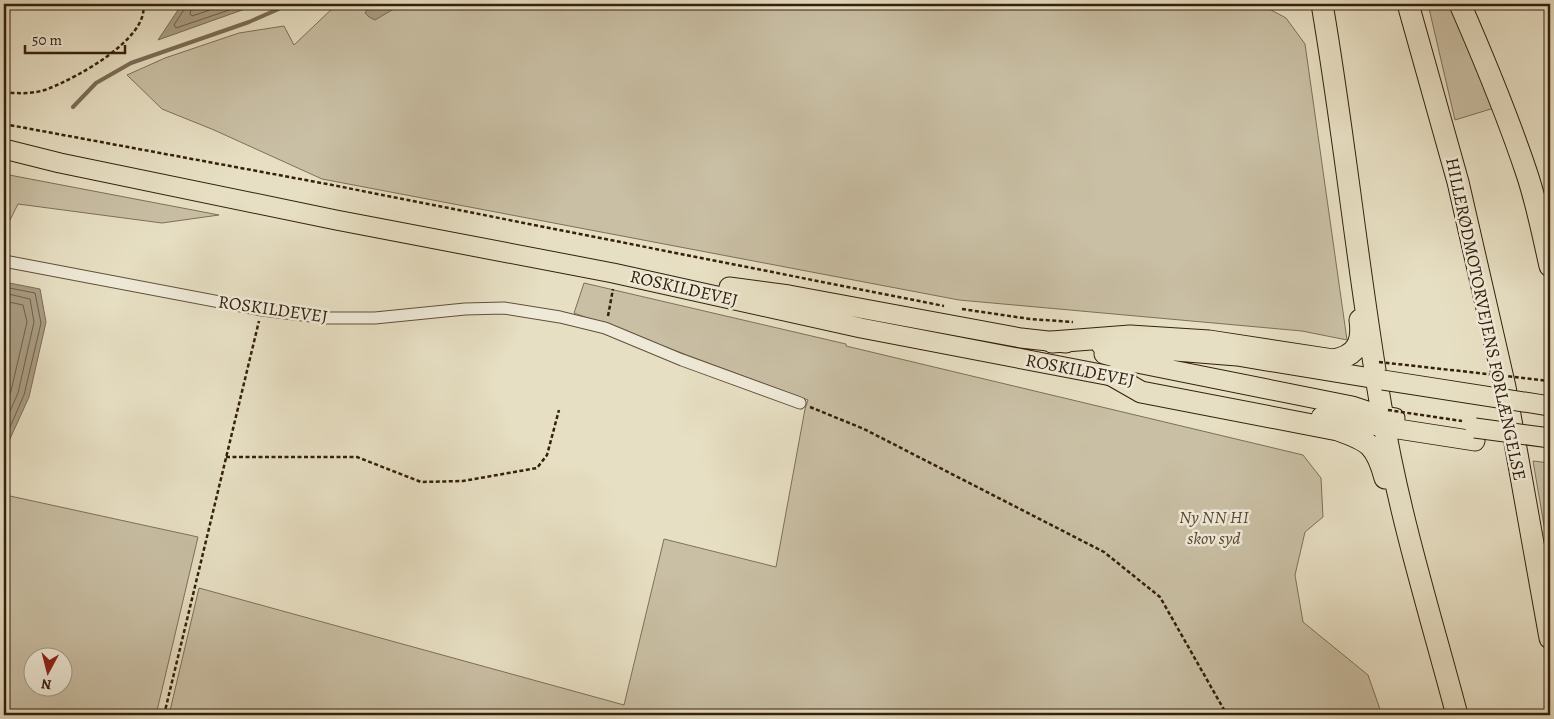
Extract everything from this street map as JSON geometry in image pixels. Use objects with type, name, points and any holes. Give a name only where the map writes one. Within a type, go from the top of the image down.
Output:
[{"type":"highway","points":[[1322,4],[1378,371],[1384,422],[1400,505],[1457,715]]},
{"type":"highway","name":"HILLERØDMOTORVEJENS FORLÆNGELSE","points":[[1408,4],[1458,182],[1505,388],[1550,638]]},
{"type":"highway","points":[[1460,4],[1480,48],[1527,173],[1550,247]]},
{"type":"highway","points":[[1052,342],[1130,336],[1209,341],[1333,360],[1341,359],[1352,352],[1358,346],[1362,334],[1345,202],[1344,148]]},
{"type":"highway","points":[[1540,218],[1550,266]]},
{"type":"highway","points":[[1113,376],[1142,392],[1338,430],[1358,437],[1372,447],[1382,466],[1434,661],[1457,715]]},
{"type":"main road","name":"ROSKILDEVEJ","points":[[4,149],[60,164],[336,220],[613,273],[861,328],[1311,416],[1550,438]]},
{"type":"main road","name":"ROSKILDEVEJ","points":[[4,158],[60,164]]},
{"type":"main road","name":"ROSKILDEVEJ","points":[[613,273],[789,295],[965,329],[1052,342],[1237,356],[1378,371],[1550,406]]},
{"type":"main road","name":"ROSKILDEVEJ","points":[[1052,342],[1137,363],[1352,406],[1384,422],[1550,450]]},
{"type":"street","name":"ROSKILDEVEJ","points":[[4,261],[262,310],[327,318],[375,318],[465,309],[504,308],[560,317],[606,328],[682,360],[800,403]]},
{"type":"path","points":[[4,92],[29,93],[49,89],[101,62],[126,40],[142,19],[143,4]]},
{"type":"path","points":[[4,124],[327,184],[950,307]]},
{"type":"path","points":[[606,328],[613,273]]},
{"type":"path","points":[[960,309],[1030,319],[1077,322]]},
{"type":"path","points":[[164,715],[262,310]]},
{"type":"path","points":[[1378,371],[1550,381]]},
{"type":"path","points":[[800,403],[864,429],[1104,552],[1160,597],[1227,715]]},
{"type":"path","points":[[226,457],[357,457],[421,482],[463,481],[537,468],[547,455],[559,410]]},
{"type":"green space","points":[[337,4],[1260,4],[1286,18],[1305,44],[1347,340],[1302,331],[959,300],[322,179],[214,130],[162,109],[127,75],[165,58],[239,33],[284,26],[294,45]]},
{"type":"green space","points":[[1428,4],[1454,4],[1494,108],[1455,120]]},
{"type":"green space","points":[[4,174],[219,215],[162,223],[18,204],[4,232]]},
{"type":"green space","name":"Ny NN HI skov syd","points":[[584,283],[846,344],[846,346],[1303,455],[1321,478],[1323,517],[1305,532],[1295,575],[1303,622],[1368,675],[1382,715],[169,715],[199,588],[624,705],[664,539],[776,567],[808,400],[574,313]]},
{"type":"green space","points":[[1533,461],[1550,463],[1550,560]]},
{"type":"green space","points":[[10,496],[198,537],[156,715],[4,715],[4,503]]},
{"type":"water","points":[[182,4],[259,4],[158,40]]},
{"type":"water","points":[[371,4],[402,4],[375,20],[365,13]]},
{"type":"water","points":[[4,282],[40,289],[46,322],[29,397],[4,452]]},
{"type":"waterway","points":[[73,107],[96,83],[131,63],[249,22],[290,4]]}]
